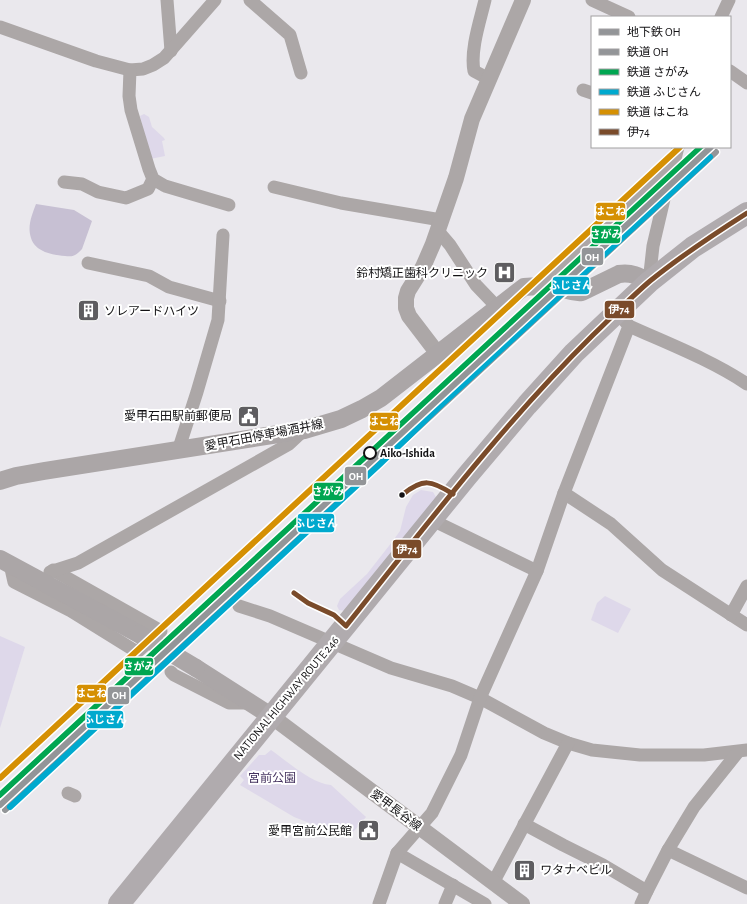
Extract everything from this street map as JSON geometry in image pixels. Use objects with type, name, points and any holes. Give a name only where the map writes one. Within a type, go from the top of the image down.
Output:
[{"type":"highway","name":"NATIONAL HIGHWAY ROUTE 246","points":[[120,904],[271,716],[432,520],[527,405],[574,353],[623,319],[649,282],[693,247],[747,213]]},
{"type":"main road","name":"愛甲石田停車場酒井線","points":[[0,481],[16,476],[304,430],[341,419],[368,406],[386,394],[524,287],[536,286],[558,288],[575,293],[582,292],[619,274],[625,273],[635,274],[649,282]]},
{"type":"main road","points":[[5,562],[139,634],[271,716]]},
{"type":"street","points":[[167,0],[171,51]]},
{"type":"street","points":[[0,27],[96,62],[130,70],[143,69],[154,65],[164,58],[215,0]]},
{"type":"street","points":[[250,0],[290,36],[301,74]]},
{"type":"street","points":[[485,0],[474,51],[473,64],[474,71],[489,79]]},
{"type":"street","points":[[438,354],[409,316],[405,303],[408,291],[426,260],[440,225],[456,178],[472,119],[523,0]]},
{"type":"street","points":[[592,0],[627,16]]},
{"type":"street","points":[[721,16],[728,0]]},
{"type":"street","points":[[130,70],[129,96],[131,110],[149,169],[154,179],[165,186],[230,205]]},
{"type":"street","points":[[731,72],[747,84]]},
{"type":"street","points":[[536,286],[675,159],[678,148]]},
{"type":"street","points":[[64,182],[82,184],[98,192],[126,198],[148,189],[154,179]]},
{"type":"street","points":[[274,187],[440,225]]},
{"type":"street","points":[[649,282],[653,246],[664,199]]},
{"type":"street","points":[[440,225],[450,245],[476,285],[498,308]]},
{"type":"street","points":[[178,451],[218,320],[223,235]]},
{"type":"street","points":[[97,262],[149,276],[169,287],[220,301]]},
{"type":"street","points":[[379,904],[397,853],[432,813],[461,755],[480,698],[537,571],[623,319],[747,384]]},
{"type":"street","points":[[38,580],[54,570],[78,563],[289,444],[304,430]]},
{"type":"street","points":[[564,494],[611,524],[662,570],[747,625]]},
{"type":"street","points":[[432,520],[537,571]]},
{"type":"street","points":[[5,562],[14,582],[71,611],[137,652],[161,631],[54,570]]},
{"type":"street","points":[[731,615],[747,586]]},
{"type":"street","points":[[240,606],[270,616],[391,668],[452,686],[480,698],[544,733],[592,750],[640,755],[704,755],[743,751]]},
{"type":"street","points":[[171,672],[174,675],[229,703],[250,703]]},
{"type":"street","name":"愛甲長谷線","points":[[271,716],[522,904]]},
{"type":"street","points":[[493,883],[568,742]]},
{"type":"street","points":[[641,904],[668,850],[694,807],[743,751]]},
{"type":"street","points":[[524,824],[603,865],[647,891]]},
{"type":"street","points":[[668,850],[747,888]]},
{"type":"street","points":[[397,853],[485,904]]},
{"type":"street","points":[[445,904],[453,885]]},
{"type":"green space","points":[[144,114],[149,117],[152,127],[165,140],[162,141],[165,156],[150,159],[140,116]]},
{"type":"green space","points":[[421,490],[433,492],[437,499],[345,611],[339,610],[337,606],[340,599],[367,574],[400,531],[406,507],[413,495]]},
{"type":"green space","points":[[605,596],[631,609],[618,633],[591,620],[597,603]]},
{"type":"green space","points":[[0,636],[25,647],[0,728]]},
{"type":"green space","name":"宮前公園","points":[[271,750],[292,766],[316,781],[331,785],[366,817],[354,831],[345,837],[294,817],[240,785],[244,780],[240,776],[259,755],[265,755]]},
{"type":"shaded area","points":[[36,204],[74,210],[92,221],[82,249],[78,253],[74,256],[55,255],[40,250],[36,247],[30,234],[30,221]]},
{"type":"metro line","name":"OH","points":[[0,805],[710,148]]},
{"type":"rail line","name":"はこね","points":[[0,778],[679,148]]},
{"type":"rail line","name":"さがみ","points":[[0,795],[700,148]]},
{"type":"rail line","name":"OH","points":[[5,810],[716,152]]},
{"type":"rail line","name":"ふじさん","points":[[10,807],[380,464],[439,407],[710,157]]},
{"type":"transit line","name":"伊74","points":[[294,593],[308,603],[334,615],[346,626],[465,477],[527,405],[593,335],[650,281],[747,213]]},
{"type":"transit line","name":"伊74","points":[[402,495],[416,486],[427,483],[439,486],[453,494]]},
{"type":"place","name":"鈴村矯正歯科クリニック","points":[[504,273]]},
{"type":"place","name":"ソレアードハイツ","points":[[88,311]]},
{"type":"place","name":"愛甲石田駅前郵便局","points":[[248,416]]},
{"type":"place","name":"Aiko-Ishida","points":[[370,453]]},
{"type":"place","name":"愛甲宮前公民館","points":[[368,831]]},
{"type":"place","name":"ワタナベビル","points":[[524,870]]}]
